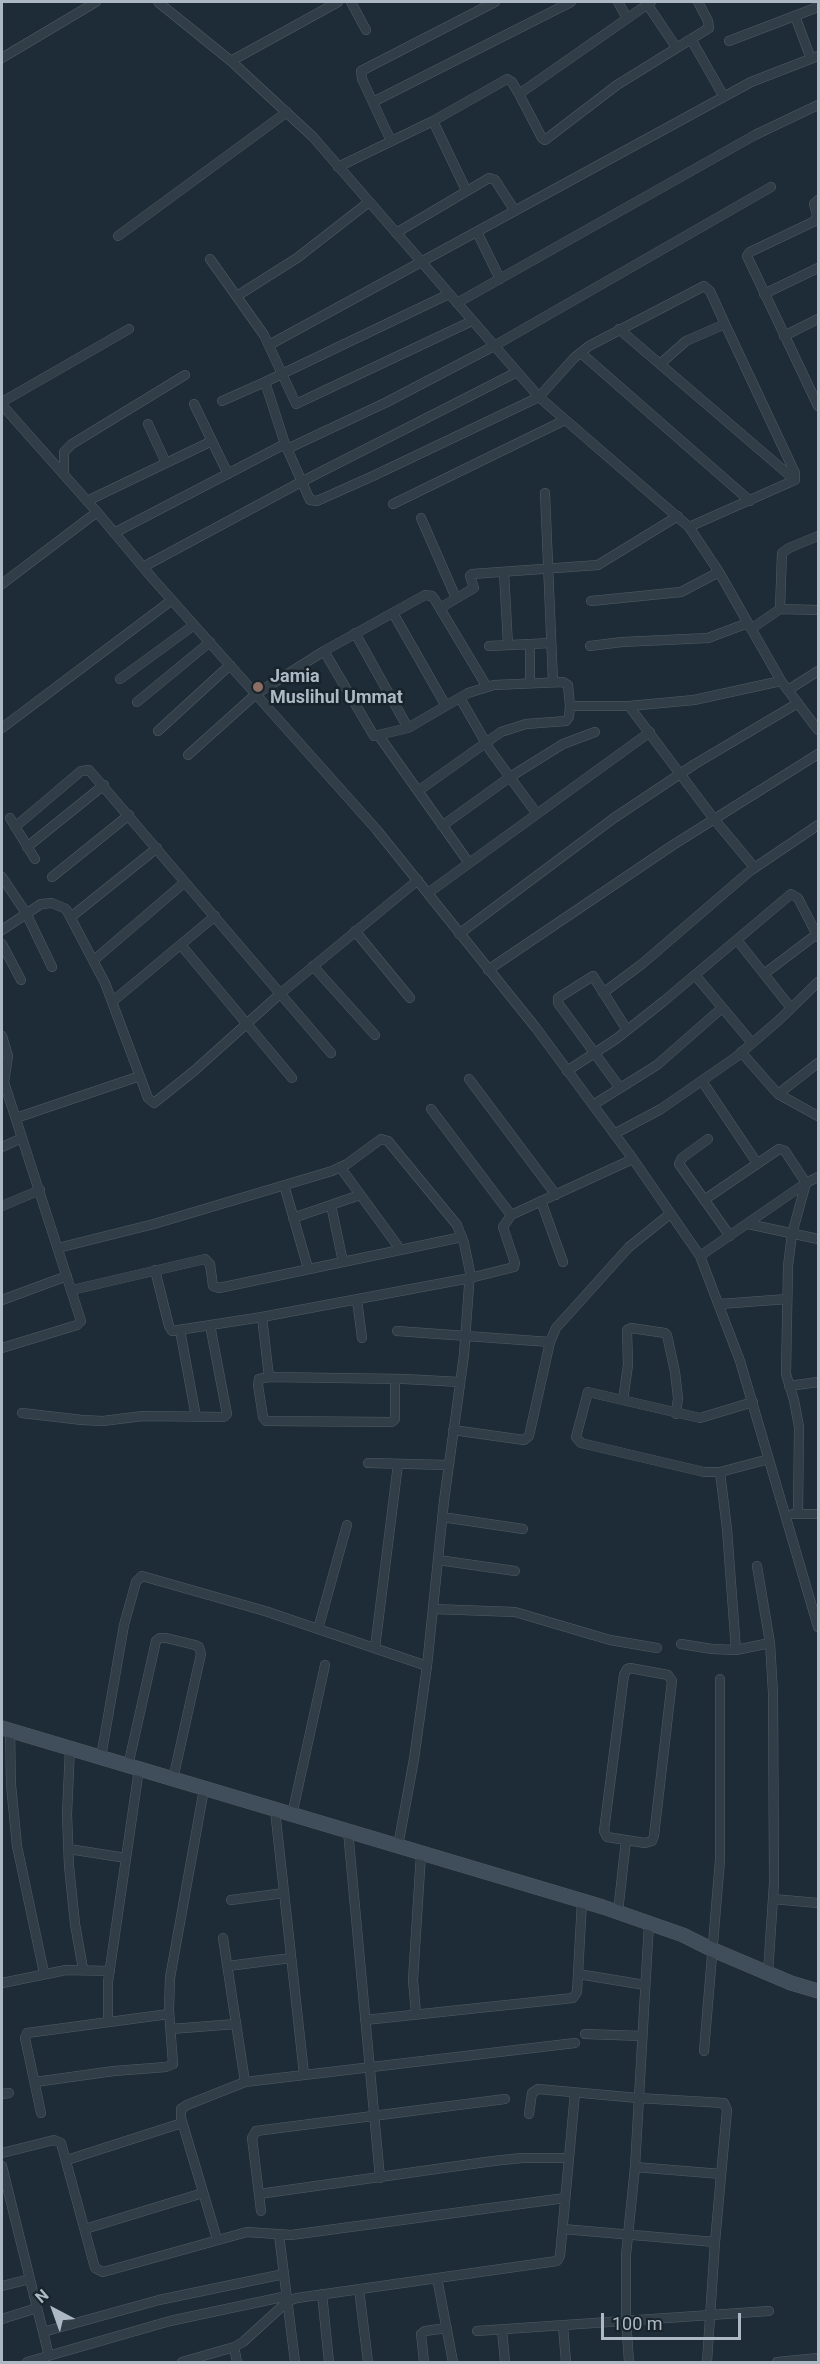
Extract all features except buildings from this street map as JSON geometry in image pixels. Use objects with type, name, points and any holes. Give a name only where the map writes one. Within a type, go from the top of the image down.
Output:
[{"type":"street","points":[[2,58],[96,2]]},
{"type":"street","points":[[158,2],[231,61],[287,112],[369,202],[539,397],[678,516],[689,528],[718,572],[781,681],[819,730]]},
{"type":"street","points":[[231,61],[338,2]]},
{"type":"street","points":[[351,2],[366,30]]},
{"type":"street","points":[[392,141],[360,74],[364,68],[495,2]]},
{"type":"street","points":[[373,102],[571,2]]},
{"type":"street","points":[[618,2],[627,18]]},
{"type":"street","points":[[338,167],[433,121],[507,79],[512,82],[545,140],[618,85],[709,28],[698,2]]},
{"type":"street","points":[[519,94],[649,3],[676,47]]},
{"type":"street","points":[[729,41],[819,7]]},
{"type":"street","points":[[269,345],[751,82],[815,58],[795,16]]},
{"type":"street","points":[[691,39],[724,97]]},
{"type":"street","points":[[457,303],[755,135],[819,105]]},
{"type":"street","points":[[118,236],[287,112]]},
{"type":"street","points":[[433,121],[466,190]]},
{"type":"street","points":[[396,233],[486,179],[492,178],[515,211]]},
{"type":"street","points":[[114,532],[286,446],[387,402],[494,346],[771,187]]},
{"type":"street","points":[[819,200],[814,204],[817,225],[748,254],[748,259],[764,294],[819,406]]},
{"type":"street","points":[[237,296],[297,258],[369,202]]},
{"type":"street","points":[[477,232],[500,279]]},
{"type":"street","points":[[210,259],[269,345],[294,402],[299,404],[472,321]]},
{"type":"street","points":[[764,294],[819,268]]},
{"type":"street","points":[[265,382],[300,482],[310,501],[317,501],[469,432],[539,397],[581,352],[619,329],[704,286],[710,291],[795,474],[795,480]]},
{"type":"street","points":[[222,401],[449,294]]},
{"type":"street","points":[[784,336],[819,319]]},
{"type":"street","points":[[660,364],[686,341],[725,324]]},
{"type":"street","points":[[129,329],[2,403],[143,567],[376,829],[418,880],[593,1105],[700,1257],[720,1304],[753,1402],[819,1627]]},
{"type":"street","points":[[619,329],[795,480]]},
{"type":"street","points":[[581,352],[750,501]]},
{"type":"street","points":[[143,567],[300,482],[517,372]]},
{"type":"street","points":[[64,475],[64,452],[72,444],[185,375]]},
{"type":"street","points":[[194,404],[228,474]]},
{"type":"street","points":[[393,504],[565,420]]},
{"type":"street","points":[[148,424],[166,463]]},
{"type":"street","points":[[87,501],[212,441]]},
{"type":"street","points":[[689,528],[795,480]]},
{"type":"street","points":[[545,493],[553,682]]},
{"type":"street","points":[[2,584],[97,512]]},
{"type":"street","points":[[440,608],[474,588],[472,574],[598,565],[678,516]]},
{"type":"street","points":[[421,518],[456,598]]},
{"type":"street","points":[[780,609],[782,554],[789,548],[819,536]]},
{"type":"street","points":[[504,572],[508,645]]},
{"type":"street","points":[[591,601],[681,592],[718,572]]},
{"type":"street","points":[[188,755],[256,694],[355,633],[429,595],[440,608],[487,687]]},
{"type":"street","points":[[2,728],[172,600]]},
{"type":"street","points":[[590,646],[622,642],[708,638],[749,626],[780,609],[819,610]]},
{"type":"street","points":[[393,613],[447,706]]},
{"type":"street","points":[[120,679],[194,625]]},
{"type":"street","points":[[355,633],[408,728]]},
{"type":"street","points":[[137,702],[210,642]]},
{"type":"street","points":[[489,646],[551,643]]},
{"type":"street","points":[[530,644],[530,683]]},
{"type":"street","points":[[324,651],[371,734],[379,736],[408,728],[460,698],[487,687],[553,682],[563,682],[568,685],[570,706],[569,717],[566,721],[544,721],[513,727],[485,742],[418,791]]},
{"type":"street","points":[[158,731],[230,665]]},
{"type":"street","points":[[788,690],[819,671]]},
{"type":"street","points":[[570,706],[629,706],[694,700],[781,681]]},
{"type":"street","points":[[460,698],[485,742],[537,814]]},
{"type":"street","points":[[459,934],[556,860],[681,773],[798,704]]},
{"type":"street","points":[[629,706],[714,819],[754,867]]},
{"type":"street","points":[[442,826],[510,777],[563,744],[595,732]]},
{"type":"street","points":[[428,893],[650,732]]},
{"type":"street","points":[[379,736],[469,863]]},
{"type":"street","points":[[488,970],[714,819],[819,754]]},
{"type":"street","points":[[15,827],[81,771],[89,770],[332,1053]]},
{"type":"street","points":[[27,847],[104,785]]},
{"type":"street","points":[[52,878],[129,815]]},
{"type":"street","points":[[10,818],[34,859]]},
{"type":"street","points":[[603,993],[642,964],[754,867],[819,825]]},
{"type":"street","points":[[71,917],[157,849]]},
{"type":"street","points":[[2,877],[26,914],[52,967]]},
{"type":"street","points":[[2,930],[41,904],[52,903],[66,909],[113,1001],[148,1098],[151,1102],[157,1102],[281,993],[418,880]]},
{"type":"street","points":[[94,960],[185,882]]},
{"type":"street","points":[[567,1071],[627,1030],[794,894],[818,936],[764,974]]},
{"type":"street","points":[[113,1001],[215,916]]},
{"type":"street","points":[[355,931],[410,998]]},
{"type":"street","points":[[737,940],[791,1008]]},
{"type":"street","points":[[2,944],[21,980]]},
{"type":"street","points":[[181,945],[292,1078]]},
{"type":"street","points":[[313,966],[375,1035]]},
{"type":"street","points":[[695,975],[752,1043]]},
{"type":"street","points":[[620,1088],[557,1001],[559,996],[591,976],[627,1030]]},
{"type":"street","points":[[614,1134],[661,1109],[702,1082],[752,1043],[819,982]]},
{"type":"street","points":[[593,1105],[657,1065],[722,1008]]},
{"type":"street","points":[[2,1036],[8,1056],[4,1082],[81,1317],[80,1324],[2,1348]]},
{"type":"street","points":[[741,1052],[778,1094],[819,1116]]},
{"type":"street","points":[[778,1094],[819,1063]]},
{"type":"street","points":[[16,1118],[140,1076]]},
{"type":"street","points":[[469,1079],[556,1195]]},
{"type":"street","points":[[702,1082],[757,1163]]},
{"type":"street","points":[[431,1108],[511,1215]]},
{"type":"street","points":[[2,1147],[22,1138]]},
{"type":"street","points":[[708,1138],[681,1158],[679,1164],[730,1236]]},
{"type":"street","points":[[58,1248],[154,1224],[340,1167],[384,1139],[447,1212],[462,1237],[468,1258],[470,1278],[460,1383],[448,1465],[427,1666],[414,1759],[398,1846]]},
{"type":"street","points":[[704,1200],[775,1151],[785,1151],[806,1183],[792,1234],[787,1299],[786,1374],[799,1427],[798,1514]]},
{"type":"street","points":[[155,1270],[170,1329],[180,1330],[470,1278],[514,1267],[515,1263],[503,1227],[511,1215],[633,1159]]},
{"type":"street","points":[[340,1167],[400,1249]]},
{"type":"street","points":[[700,1257],[806,1183],[819,1178]]},
{"type":"street","points":[[284,1185],[308,1268]]},
{"type":"street","points":[[2,1206],[40,1190]]},
{"type":"street","points":[[293,1218],[360,1195]]},
{"type":"street","points":[[541,1201],[563,1262]]},
{"type":"street","points":[[330,1205],[343,1262]]},
{"type":"street","points":[[453,1430],[526,1439],[530,1433],[550,1342],[556,1328],[615,1261],[670,1214]]},
{"type":"street","points":[[748,1224],[819,1239]]},
{"type":"street","points":[[72,1290],[207,1260],[210,1264],[213,1286],[219,1288],[462,1237]]},
{"type":"street","points":[[2,1300],[67,1276]]},
{"type":"street","points":[[720,1304],[787,1299]]},
{"type":"street","points":[[357,1300],[362,1338]]},
{"type":"street","points":[[262,1317],[268,1377]]},
{"type":"street","points":[[22,1413],[103,1421],[143,1416],[224,1417],[227,1414],[210,1325]]},
{"type":"street","points":[[623,1400],[628,1365],[627,1330],[631,1328],[665,1333],[675,1372],[678,1398],[676,1414]]},
{"type":"street","points":[[180,1330],[196,1417]]},
{"type":"street","points":[[397,1331],[550,1342]]},
{"type":"street","points":[[395,1378],[395,1419],[392,1422],[269,1421],[264,1419],[258,1382],[261,1377],[395,1378],[460,1383]]},
{"type":"street","points":[[789,1386],[819,1382]]},
{"type":"street","points":[[753,1402],[700,1418],[588,1392],[575,1433],[577,1441],[693,1470],[720,1472],[769,1459]]},
{"type":"street","points":[[368,1463],[448,1465]]},
{"type":"street","points":[[375,1648],[398,1464]]},
{"type":"street","points":[[720,1472],[736,1650]]},
{"type":"street","points":[[785,1514],[819,1514]]},
{"type":"street","points":[[442,1517],[523,1529]]},
{"type":"street","points":[[318,1629],[347,1525]]},
{"type":"street","points":[[438,1560],[515,1571]]},
{"type":"street","points":[[757,1566],[770,1644],[773,1703],[773,1899],[768,1973]]},
{"type":"street","points":[[101,1757],[124,1625],[136,1582],[142,1576],[265,1611],[427,1666]]},
{"type":"street","points":[[433,1609],[516,1612],[610,1640],[657,1648]]},
{"type":"street","points":[[108,2022],[110,1971],[126,1858],[134,1767],[156,1641],[160,1638],[195,1645],[199,1647],[201,1654],[173,1779]]},
{"type":"street","points":[[681,1644],[736,1650],[770,1644]]},
{"type":"street","points":[[292,1815],[325,1665]]},
{"type":"street","points":[[630,1668],[668,1675],[672,1681],[654,1836],[652,1840],[645,1843],[626,1840],[607,1837],[604,1831],[624,1675],[630,1668]]},
{"type":"street","points":[[704,2051],[720,1860],[720,1679]]},
{"type":"street","points":[[45,1973],[17,1846],[6,1729],[618,1912],[683,1935],[768,1973],[819,1991]]},
{"type":"street","points":[[70,1748],[69,1849],[75,1924],[83,1969]]},
{"type":"street","points":[[35,2082],[171,2066],[174,2060],[169,2014],[170,1978],[204,1788]]},
{"type":"street","points":[[2,1795],[12,1794]]},
{"type":"street","points":[[275,1810],[304,2074]]},
{"type":"street","points":[[348,1832],[380,2178]]},
{"type":"street","points":[[618,1912],[626,1840]]},
{"type":"street","points":[[69,1849],[126,1858]]},
{"type":"street","points":[[416,2014],[413,1980],[421,1854]]},
{"type":"street","points":[[231,1900],[284,1893]]},
{"type":"street","points":[[773,1899],[819,1903]]},
{"type":"street","points":[[365,2019],[573,1998],[577,1992],[582,1901]]},
{"type":"street","points":[[629,2362],[626,2323],[626,2255],[635,2167],[649,1923]]},
{"type":"street","points":[[224,1938],[245,2082]]},
{"type":"street","points":[[228,1966],[291,1958]]},
{"type":"street","points":[[2,1983],[45,1973],[83,1969],[110,1971]]},
{"type":"street","points":[[578,1974],[645,1985]]},
{"type":"street","points":[[41,2113],[25,2038],[27,2033],[169,2014]]},
{"type":"street","points":[[171,2029],[236,2024]]},
{"type":"street","points":[[585,2034],[642,2036]]},
{"type":"street","points":[[217,2239],[182,2123],[180,2113],[187,2105],[245,2082],[575,2043]]},
{"type":"street","points":[[529,2114],[531,2093],[534,2090],[724,2103],[727,2110],[707,2362]]},
{"type":"street","points":[[27,2362],[170,2321],[287,2298],[557,2261],[560,2256],[563,2229],[575,2093]]},
{"type":"street","points":[[261,2211],[252,2138],[256,2131],[505,2099]]},
{"type":"street","points":[[67,2160],[182,2123]]},
{"type":"street","points":[[2,2153],[58,2141],[64,2149],[95,2268],[103,2272],[247,2232],[291,2235],[565,2198]]},
{"type":"street","points":[[259,2194],[522,2158],[569,2158]]},
{"type":"street","points":[[2,2166],[49,2356]]},
{"type":"street","points":[[635,2167],[721,2174]]},
{"type":"street","points":[[85,2229],[203,2193]]},
{"type":"street","points":[[563,2229],[715,2242]]},
{"type":"street","points":[[279,2235],[295,2362]]},
{"type":"street","points":[[43,2332],[159,2300],[284,2274]]},
{"type":"street","points":[[437,2278],[453,2362]]},
{"type":"street","points":[[2,2286],[30,2279]]},
{"type":"street","points":[[359,2289],[368,2362]]},
{"type":"street","points":[[322,2294],[329,2362]]},
{"type":"street","points":[[182,2362],[234,2348],[243,2342],[287,2298]]},
{"type":"street","points":[[2,2319],[37,2308]]},
{"type":"street","points":[[477,2331],[769,2312]]},
{"type":"street","points":[[563,2326],[566,2362]]},
{"type":"street","points":[[424,2362],[421,2334],[425,2331],[447,2328]]},
{"type":"street","points":[[502,2330],[505,2362]]},
{"type":"street","points":[[234,2348],[237,2362]]},
{"type":"street","points":[[777,2362],[819,2358]]},
{"type":"place","name":"Jamia Muslihul Ummat","points":[[258,687]]}]
